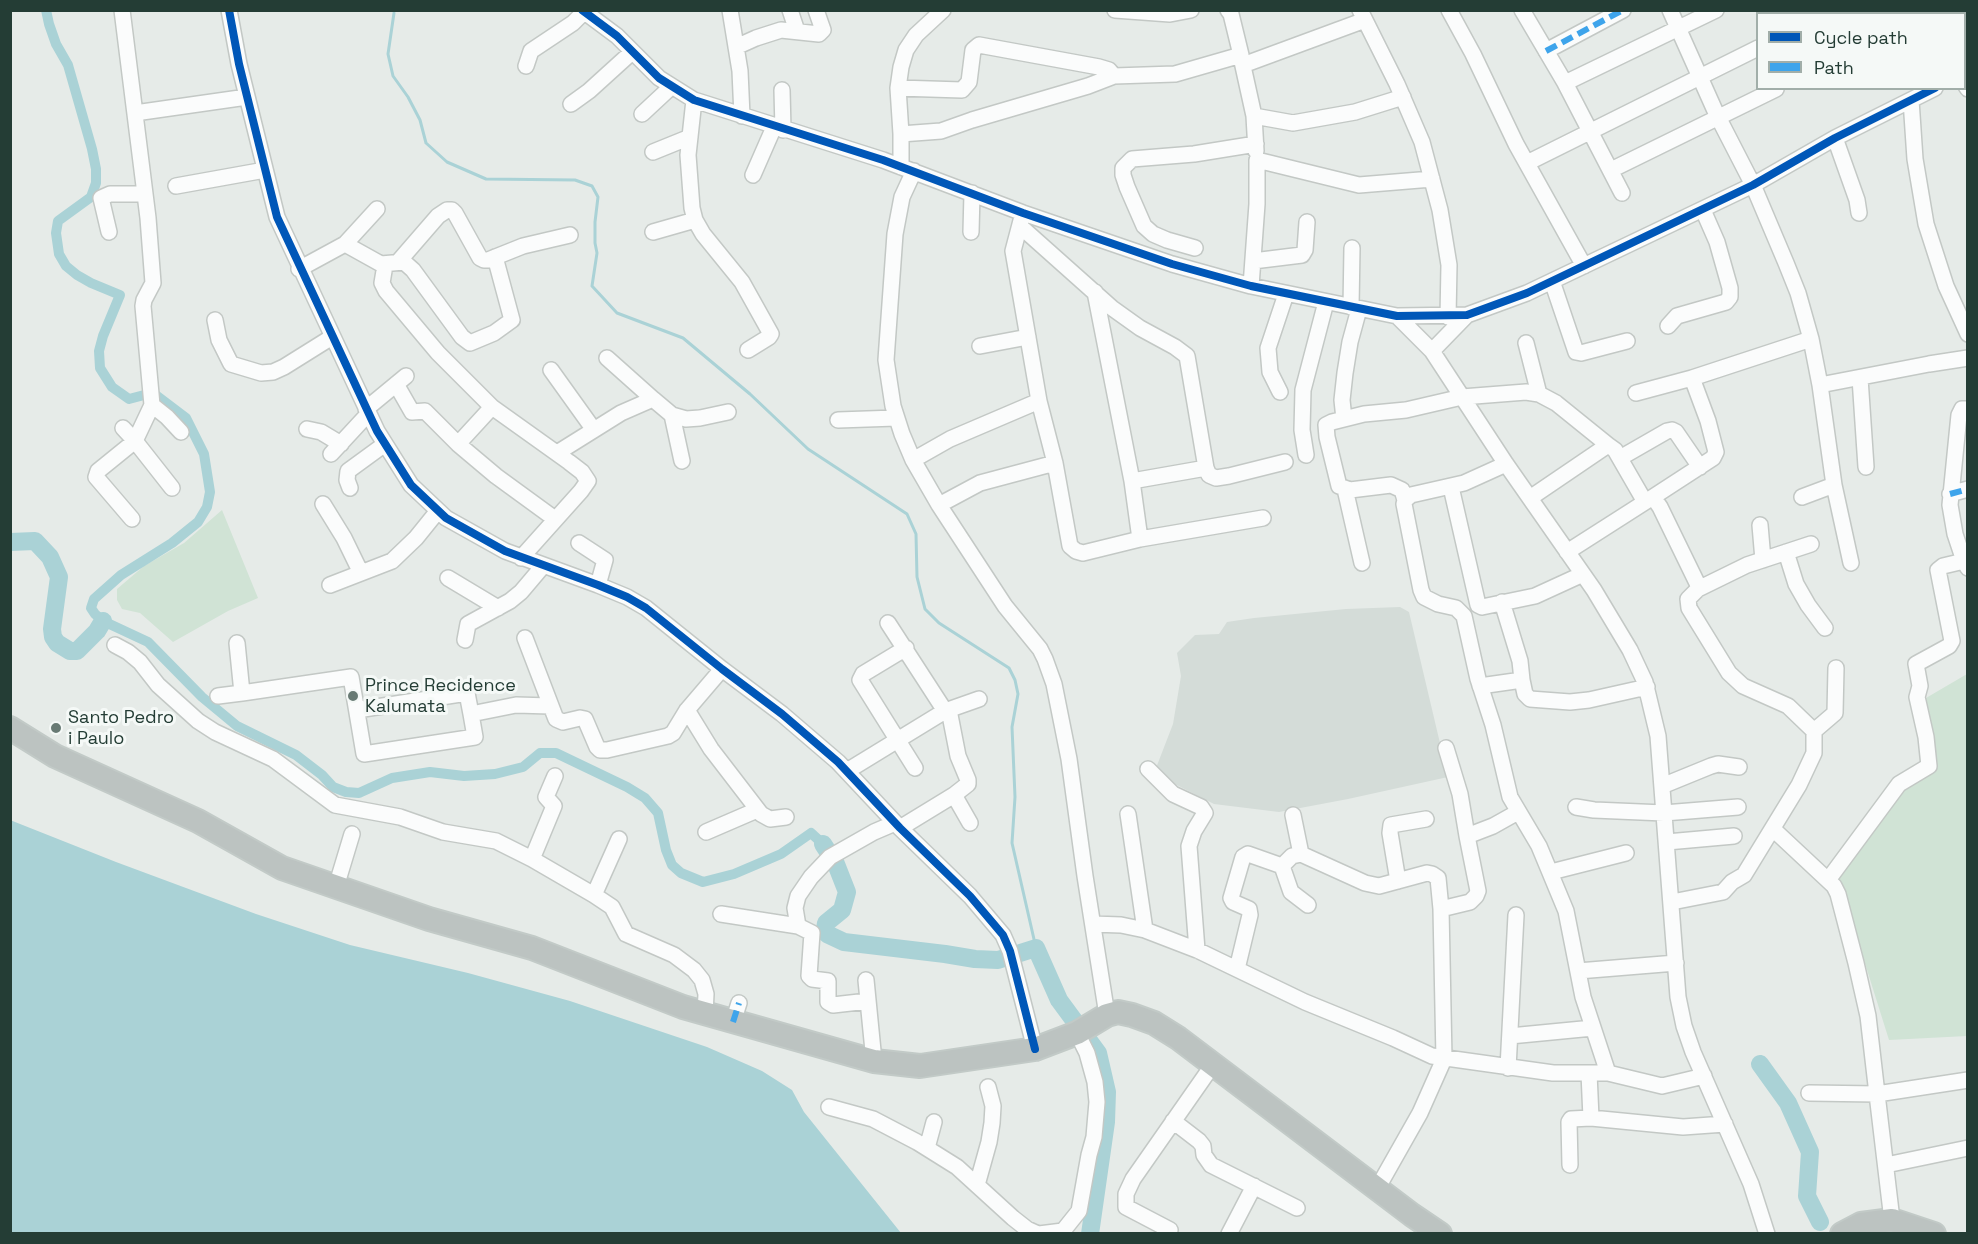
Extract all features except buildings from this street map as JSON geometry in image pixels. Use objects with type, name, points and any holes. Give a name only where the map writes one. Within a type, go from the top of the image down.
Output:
[{"type":"highway","points":[[10,728],[55,756],[198,821],[282,868],[429,919],[532,948],[683,1007],[705,1014],[736,1013],[874,1061],[920,1066],[1035,1048],[1118,1012],[1154,1023],[1178,1038],[1377,1189],[1440,1233]]},
{"type":"highway","points":[[1844,1232],[1861,1224],[1892,1220],[1925,1232]]},
{"type":"street","points":[[122,10],[153,283],[143,306],[151,396],[135,441],[96,474],[96,477],[132,519]]},
{"type":"street","points":[[230,10],[233,35],[276,217],[367,411],[411,485],[437,512],[468,532],[521,558],[598,585],[646,608],[782,714],[848,771],[898,826],[994,922],[1012,957],[1035,1048]]},
{"type":"street","points":[[730,10],[740,71],[742,116]]},
{"type":"street","points":[[790,10],[797,31]]},
{"type":"street","points":[[736,47],[781,30],[822,33],[816,10]]},
{"type":"street","points":[[829,1107],[873,1119],[927,1148],[957,1167],[1027,1229],[1039,1233],[1063,1231],[1079,1211],[1094,1137],[1097,1102],[1095,1082],[1087,1053],[1093,924],[1069,759],[1054,684],[1040,649],[1005,606],[939,506],[913,460],[896,418],[889,387],[886,360],[888,321],[897,215],[907,169],[901,134],[898,88],[901,67],[906,50],[916,35],[943,10]]},
{"type":"street","points":[[1115,10],[1170,14],[1191,10]]},
{"type":"street","points":[[1449,10],[1527,163],[1584,266]]},
{"type":"street","points":[[1522,10],[1565,83],[1622,193]]},
{"type":"street","points":[[1546,51],[1623,10]]},
{"type":"street","points":[[1670,10],[1753,185],[1798,293],[1811,339],[1834,485],[1851,563]]},
{"type":"street","points":[[1565,83],[1716,10]]},
{"type":"street","points":[[526,66],[531,51],[573,23],[583,11],[617,36],[671,87],[694,100],[779,129],[883,160],[972,193],[1021,220],[1286,294],[1397,316],[1448,317],[1467,315],[1527,293],[1753,185],[1831,140],[1931,90]]},
{"type":"street","points":[[1232,12],[1254,116],[1256,144],[1257,204],[1251,286]]},
{"type":"street","points":[[901,134],[941,131],[1114,76],[1175,74],[1242,60],[1363,14],[1422,142],[1440,210],[1449,265],[1448,317]]},
{"type":"street","points":[[898,88],[962,90],[969,82],[974,50],[978,45],[1099,67],[1109,70],[1114,76]]},
{"type":"street","points":[[1527,163],[1756,49]]},
{"type":"street","points":[[571,104],[632,52]]},
{"type":"street","points":[[642,114],[671,87]]},
{"type":"street","points":[[753,175],[779,129],[782,90]]},
{"type":"street","points":[[1611,170],[1774,90]]},
{"type":"street","points":[[135,112],[247,96]]},
{"type":"street","points":[[1254,116],[1293,123],[1355,112],[1403,97]]},
{"type":"street","points":[[694,100],[690,137],[690,191],[695,220],[742,282],[770,329],[769,337],[747,350]]},
{"type":"street","points":[[1911,100],[1915,159],[1926,224],[1946,286],[1968,334]]},
{"type":"street","points":[[653,152],[690,137]]},
{"type":"street","points":[[1831,140],[1857,200],[1859,213]]},
{"type":"street","points":[[1195,248],[1153,234],[1144,226],[1127,187],[1123,168],[1132,159],[1194,154],[1256,144]]},
{"type":"street","points":[[1257,160],[1359,185],[1432,179]]},
{"type":"street","points":[[176,186],[265,170]]},
{"type":"street","points":[[971,232],[972,193]]},
{"type":"street","points":[[109,232],[100,198],[110,194],[144,194]]},
{"type":"street","points":[[299,269],[345,244],[377,209]]},
{"type":"street","points":[[521,558],[581,491],[588,480],[582,472],[492,407],[438,353],[386,291],[382,277],[392,263],[443,212],[452,210],[455,213],[480,258],[488,260],[523,246],[570,235]]},
{"type":"street","points":[[1668,326],[1677,316],[1726,302],[1730,297],[1730,288],[1717,242],[1703,210]]},
{"type":"street","points":[[653,232],[695,220]]},
{"type":"street","points":[[1021,220],[1095,292],[1140,328],[1187,356],[1209,475],[1216,478],[1285,462]]},
{"type":"street","points":[[1021,220],[1013,251],[1040,401],[1055,463],[1070,546],[1083,553],[1140,540],[1263,518]]},
{"type":"street","points":[[1253,261],[1302,255],[1305,250],[1307,222]]},
{"type":"street","points":[[345,244],[413,270],[440,309],[462,337],[470,343],[486,337],[512,321],[495,257]]},
{"type":"street","points":[[1344,419],[1342,400],[1355,308],[1352,248]]},
{"type":"street","points":[[1552,281],[1576,352],[1581,353],[1627,341]]},
{"type":"street","points":[[1095,292],[1132,481],[1140,540]]},
{"type":"street","points":[[1280,392],[1270,372],[1268,348],[1286,294]]},
{"type":"street","points":[[1306,455],[1302,430],[1303,390],[1326,302]]},
{"type":"street","points":[[1432,351],[1467,315]]},
{"type":"street","points":[[1397,316],[1432,351],[1506,464],[1583,574],[1613,620],[1647,687],[1658,736],[1678,996],[1684,1026],[1693,1052],[1751,1184],[1767,1233]]},
{"type":"street","points":[[215,320],[219,340],[231,364],[261,373],[273,372],[284,367],[332,337]]},
{"type":"street","points":[[980,346],[1028,337]]},
{"type":"street","points":[[1636,393],[1692,378],[1811,339]]},
{"type":"street","points":[[1526,343],[1539,394]]},
{"type":"street","points":[[607,358],[672,415],[686,419],[728,412]]},
{"type":"street","points":[[1820,385],[1968,358]]},
{"type":"street","points":[[551,370],[594,430]]},
{"type":"street","points":[[1567,552],[1713,458],[1716,452],[1692,378]]},
{"type":"street","points":[[1860,378],[1866,467]]},
{"type":"street","points":[[307,429],[321,432],[336,449],[367,411],[401,380],[412,412],[425,411],[458,444],[496,476],[555,519]]},
{"type":"street","points":[[1362,562],[1344,489],[1338,484],[1325,429],[1328,423],[1365,414],[1406,410],[1462,397],[1526,392],[1539,394],[1556,403],[1615,450],[1649,499],[1660,507],[1698,589]]},
{"type":"street","points":[[151,396],[181,432]]},
{"type":"street","points":[[557,453],[621,413],[653,399]]},
{"type":"street","points":[[913,460],[958,435],[1040,401]]},
{"type":"street","points":[[458,444],[492,407]]},
{"type":"street","points":[[1821,874],[1899,784],[1929,766],[1926,737],[1917,697],[1920,685],[1916,664],[1952,643],[1938,570],[1943,566],[1966,563],[1955,534],[1950,494],[1959,415],[1962,409],[1968,409]]},
{"type":"street","points":[[672,415],[682,461]]},
{"type":"street","points":[[838,420],[896,418]]},
{"type":"street","points":[[123,428],[172,488]]},
{"type":"street","points":[[1620,458],[1672,430],[1676,432],[1700,467]]},
{"type":"street","points":[[350,488],[347,480],[348,471],[385,444]]},
{"type":"street","points":[[1530,498],[1608,445]]},
{"type":"street","points":[[939,506],[980,483],[1055,463]]},
{"type":"street","points":[[1405,500],[1422,492],[1474,480],[1506,464]]},
{"type":"street","points":[[1132,481],[1206,468]]},
{"type":"street","points":[[1344,489],[1391,485],[1402,490],[1424,597],[1460,611],[1464,616],[1507,785],[1518,812],[1539,846],[1566,911],[1583,997],[1608,1073]]},
{"type":"street","points":[[1802,496],[1834,485]]},
{"type":"street","points":[[1451,487],[1476,602],[1482,607],[1534,596],[1583,574]]},
{"type":"street","points":[[1950,494],[1968,489]]},
{"type":"street","points":[[323,504],[344,538],[361,573]]},
{"type":"street","points":[[330,585],[392,561],[409,546],[437,512]]},
{"type":"street","points":[[1760,525],[1763,560]]},
{"type":"street","points":[[579,543],[605,560],[598,585]]},
{"type":"street","points":[[1672,902],[1723,892],[1732,882],[1744,875],[1799,785],[1814,753],[1814,731],[1788,706],[1743,686],[1729,673],[1687,603],[1688,599],[1698,589],[1763,560],[1811,544]]},
{"type":"street","points":[[1786,552],[1796,584],[1825,628]]},
{"type":"street","points":[[465,640],[468,624],[498,608],[521,592],[543,566]]},
{"type":"street","points":[[448,578],[498,608]]},
{"type":"street","points":[[1502,602],[1520,661],[1527,696],[1551,702],[1589,700],[1647,687]]},
{"type":"street","points":[[798,926],[795,908],[798,896],[811,877],[830,857],[849,846],[898,826],[954,795],[964,788],[968,780],[958,756],[947,711],[888,623]]},
{"type":"street","points":[[525,638],[556,719],[559,721],[585,719],[600,750],[673,733],[687,710],[722,669]]},
{"type":"street","points":[[237,643],[242,693]]},
{"type":"street","points":[[115,645],[140,662],[158,685],[198,721],[215,732],[273,759],[334,805],[400,816],[443,832],[496,841],[594,895],[612,907],[626,934],[674,955],[694,970],[702,980],[706,994],[705,1014]]},
{"type":"street","points":[[906,648],[860,677],[915,768]]},
{"type":"street","points":[[1814,731],[1835,713],[1836,668]]},
{"type":"street","points":[[219,696],[351,677],[364,754],[475,737],[467,693],[357,710]]},
{"type":"street","points":[[1480,686],[1522,680]]},
{"type":"street","points":[[848,771],[947,711],[979,699]]},
{"type":"street","points":[[471,714],[516,705],[550,706]]},
{"type":"street","points":[[687,710],[711,749],[757,810],[770,819],[786,817]]},
{"type":"street","points":[[1441,909],[1470,902],[1478,891],[1460,794],[1446,748]]},
{"type":"street","points":[[1662,786],[1718,764],[1739,767]]},
{"type":"street","points":[[1148,769],[1173,794],[1201,807],[1205,813],[1194,831],[1189,846],[1197,950]]},
{"type":"street","points":[[532,859],[553,809],[554,805],[546,797],[555,776]]},
{"type":"street","points":[[954,795],[970,823]]},
{"type":"street","points":[[1576,807],[1664,813],[1738,807]]},
{"type":"street","points":[[706,832],[757,810]]},
{"type":"street","points":[[1467,836],[1493,826],[1518,812]]},
{"type":"street","points":[[1128,814],[1145,930]]},
{"type":"street","points":[[1293,815],[1301,854]]},
{"type":"street","points":[[1398,881],[1390,833],[1391,825],[1426,819]]},
{"type":"street","points":[[1773,829],[1834,886],[1842,904],[1868,1016],[1892,1220]]},
{"type":"street","points":[[336,887],[352,834]]},
{"type":"street","points":[[1667,842],[1734,836]]},
{"type":"street","points":[[594,895],[619,839]]},
{"type":"street","points":[[1551,872],[1626,853]]},
{"type":"street","points":[[1237,969],[1250,915],[1248,909],[1233,902],[1231,898],[1243,857],[1248,854],[1282,866]]},
{"type":"street","points":[[1282,866],[1292,856],[1301,854],[1365,883],[1379,886],[1427,873],[1438,878],[1441,909],[1444,1059],[1420,1113],[1377,1189]]},
{"type":"street","points":[[1282,866],[1291,892],[1308,905]]},
{"type":"street","points":[[721,914],[798,926],[810,931],[812,933],[808,976],[812,980],[828,981],[828,1002],[833,1005],[868,1001]]},
{"type":"street","points":[[1508,1068],[1516,915]]},
{"type":"street","points":[[1093,924],[1121,925],[1145,930],[1197,950],[1305,1002],[1444,1059],[1553,1073],[1608,1073],[1662,1086],[1704,1076]]},
{"type":"street","points":[[1578,971],[1676,963]]},
{"type":"street","points":[[866,980],[874,1061]]},
{"type":"street","points":[[1510,1036],[1593,1028]]},
{"type":"street","points":[[1170,1230],[1126,1207],[1125,1202],[1133,1179],[1212,1066]]},
{"type":"street","points":[[1589,1073],[1591,1118]]},
{"type":"street","points":[[1809,1093],[1877,1094],[1968,1080]]},
{"type":"street","points":[[976,1185],[989,1142],[992,1123],[993,1106],[988,1087]]},
{"type":"street","points":[[1570,1165],[1569,1122],[1571,1119],[1591,1118],[1683,1127],[1725,1124]]},
{"type":"street","points":[[1173,1121],[1203,1146],[1204,1155],[1211,1165],[1297,1208]]},
{"type":"street","points":[[927,1148],[934,1122]]},
{"type":"street","points":[[1886,1165],[1968,1148]]},
{"type":"street","points":[[1229,1233],[1254,1186]]},
{"type":"shaded area","points":[[1400,607],[1409,612],[1448,777],[1279,812],[1214,804],[1169,781],[1156,768],[1173,724],[1181,676],[1177,653],[1195,635],[1219,634],[1227,622],[1254,618],[1346,609]]},
{"type":"green space","points":[[222,510],[258,598],[228,611],[173,642],[140,613],[122,609],[117,600],[117,589],[144,566],[184,543]]},
{"type":"green space","points":[[1967,674],[1967,1036],[1889,1040],[1837,874],[1907,783],[1934,772],[1935,752],[1926,698]]},
{"type":"water","points":[[10,820],[256,914],[350,945],[468,973],[570,1001],[707,1047],[762,1071],[792,1090],[804,1112],[901,1233],[11,1233]]},
{"type":"waterway","points":[[46,10],[56,44],[68,65],[96,169],[96,183],[91,197],[58,221],[56,233],[59,254],[66,266],[77,275],[120,295],[103,336],[99,351],[100,368],[112,387],[129,399],[148,394],[157,396],[186,418],[204,454],[210,492],[207,507],[198,522],[172,543],[121,575],[94,599],[91,608],[95,614],[103,621],[148,642],[202,697],[237,726],[296,755],[322,775],[333,787],[346,792],[359,793],[392,778],[430,772],[464,776],[495,774],[523,767],[540,753],[556,753],[645,798],[658,813],[666,850],[672,865],[681,873],[703,882],[734,874],[781,854],[811,833],[823,844]]},
{"type":"waterway","points":[[394,13],[388,54],[393,76],[408,97],[420,120],[426,143],[447,162],[486,179],[575,180],[592,186],[598,197],[595,222],[597,253],[592,286],[617,313],[683,338],[750,394],[808,449],[907,514],[916,534],[917,577],[925,609],[939,623],[1009,668],[1015,680],[1018,694],[1012,727],[1015,797],[1012,843],[1036,948]]},
{"type":"waterway","points":[[10,542],[35,541],[50,557],[59,577],[52,629],[57,643],[70,651],[77,651],[97,631],[103,621]]},
{"type":"waterway","points":[[823,844],[836,864],[847,892],[842,910],[826,923],[827,934],[844,942],[975,959],[998,960],[1036,948],[1059,1000],[1098,1053],[1107,1092],[1106,1122],[1090,1234]]},
{"type":"waterway","points":[[1760,1064],[1788,1103],[1810,1152],[1807,1196],[1820,1222]]},
{"type":"marked path","points":[[1546,51],[1623,10]]},
{"type":"marked path","points":[[1950,494],[1968,489]]},
{"type":"marked path","points":[[733,1022],[739,1003]]},
{"type":"cycle path","points":[[229,10],[239,64],[277,217],[377,431],[411,485],[446,518],[505,551],[598,585],[646,608],[782,714],[838,762],[900,828],[970,896],[1003,935],[1010,951],[1035,1049]]},
{"type":"cycle path","points":[[582,10],[617,36],[659,78],[694,100],[883,160],[1023,213],[1172,264],[1251,286],[1397,316],[1467,315],[1527,293],[1753,185],[1835,138],[1931,90]]},
{"type":"place","name":"Prince Recidence Kalumata","points":[[353,696]]},
{"type":"place","name":"Santo Pedro i Paulo","points":[[56,728]]}]
